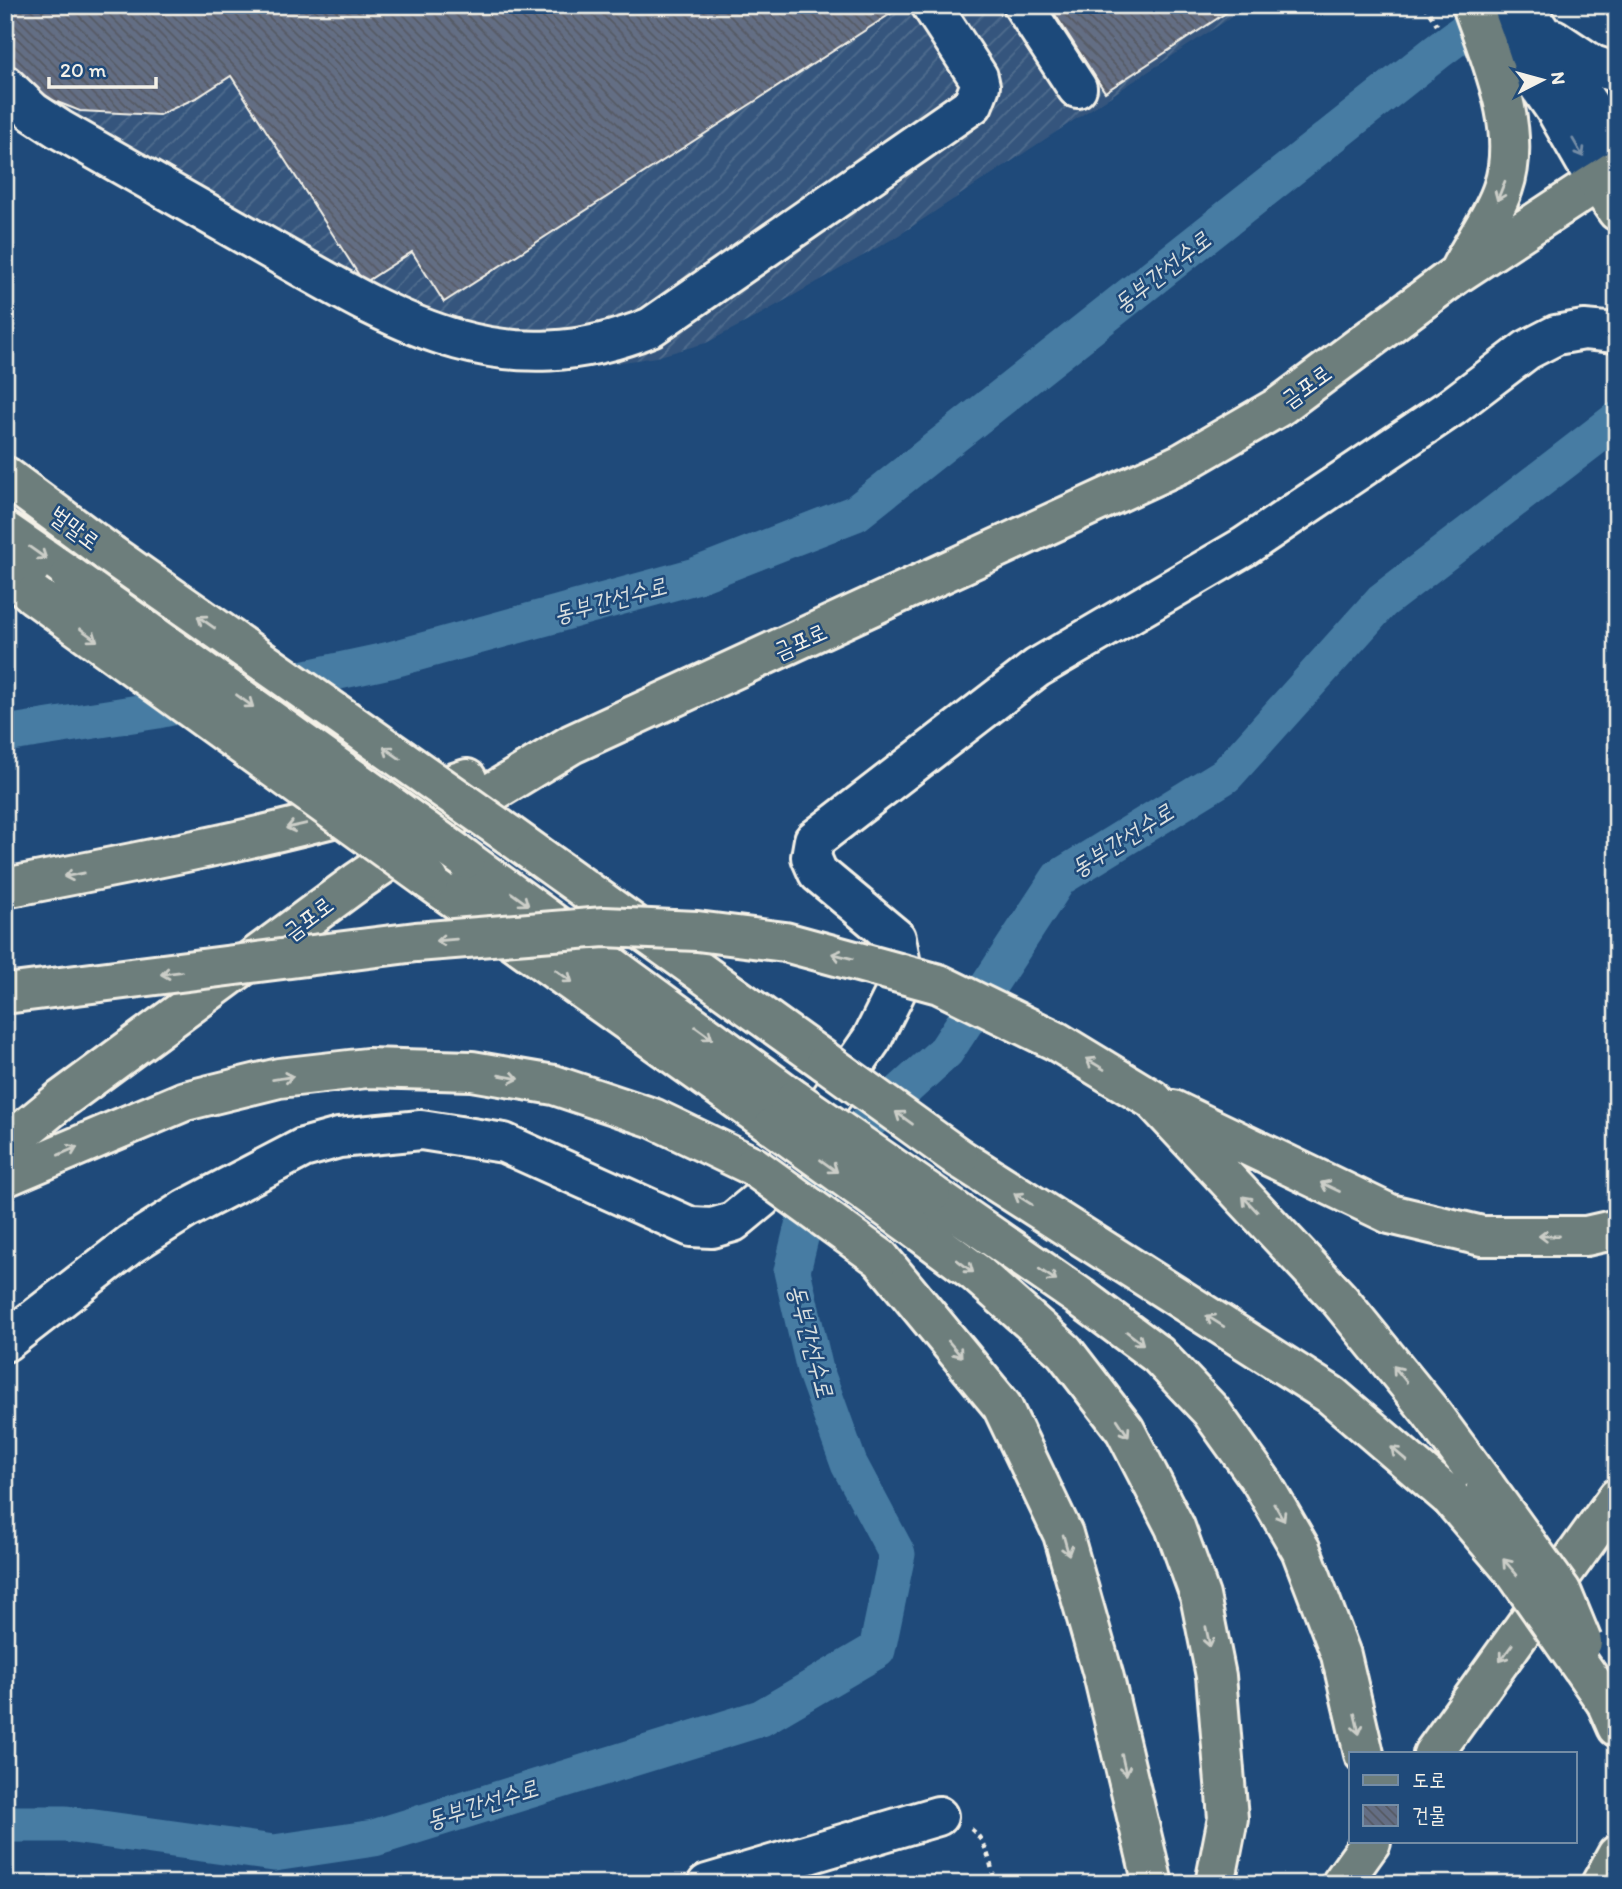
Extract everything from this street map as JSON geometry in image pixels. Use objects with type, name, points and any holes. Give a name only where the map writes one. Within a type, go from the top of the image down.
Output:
[{"type":"main road","points":[[1457,274],[1503,190],[1510,159],[1507,124],[1472,5]]},
{"type":"main road","name":"금포로","points":[[5,1146],[61,1100],[357,882],[467,808],[572,744],[1182,463],[1280,406],[1457,274],[1610,187]]},
{"type":"main road","name":"벌말로","points":[[5,476],[110,554],[508,834],[959,1158],[1331,1395],[1468,1493]]},
{"type":"main road","name":"벌말로","points":[[5,531],[465,859],[784,1113]]},
{"type":"main road","points":[[5,570],[34,595],[429,880],[784,1113],[921,1210],[1080,1297],[1158,1355],[1210,1411],[1261,1481],[1301,1550],[1341,1655],[1364,1752]]},
{"type":"main road","points":[[5,888],[205,848],[378,808],[572,744]]},
{"type":"main road","points":[[5,994],[416,942],[604,928],[697,931],[785,942],[940,984],[1056,1041],[1153,1100],[1390,1214],[1482,1236],[1586,1236],[1617,1229]]},
{"type":"main road","points":[[5,1177],[185,1101],[279,1078],[367,1068],[472,1071],[554,1085],[653,1118],[753,1166],[880,1258],[1002,1406],[1063,1534],[1104,1678],[1153,1884]]},
{"type":"main road","points":[[1153,1100],[1339,1299],[1429,1410],[1468,1493],[1517,1575],[1612,1715]]},
{"type":"main road","points":[[921,1210],[976,1273],[1064,1351],[1125,1430],[1175,1527],[1200,1596],[1216,1676],[1228,1818],[1215,1884]]},
{"type":"main road","points":[[1434,1752],[1617,1498]]},
{"type":"main road","points":[[1341,1884],[1370,1843]]},
{"type":"main road","points":[[1371,1843],[1374,1884]]},
{"type":"main road","points":[[1601,1884],[1617,1856]]},
{"type":"street","points":[[5,85],[33,112],[59,129],[380,311],[444,337],[480,345],[568,350],[598,346],[651,327],[973,104],[980,86],[978,77],[931,5]]},
{"type":"street","points":[[1023,5],[1077,89]]},
{"type":"street","points":[[1483,5],[1560,50],[1617,148]]},
{"type":"street","points":[[1560,50],[1610,187]]},
{"type":"street","points":[[5,1342],[131,1244],[186,1209],[303,1147],[339,1138],[421,1129],[504,1143],[544,1158],[691,1227],[712,1228],[733,1222],[761,1198],[872,1040],[899,985],[902,970],[896,938],[818,873],[811,857],[814,841],[829,826],[1037,668],[1244,547],[1452,407],[1527,350],[1556,335],[1584,330],[1617,333]]},
{"type":"street","points":[[707,1884],[938,1816]]},
{"type":"path","points":[[1587,5],[1614,18]]},
{"type":"path","points":[[938,1816],[961,1821],[978,1834],[991,1861],[995,1884]]},
{"type":"shaded area","points":[[5,5],[1250,5],[896,237],[754,318],[706,343],[656,357],[591,367],[555,367],[494,362],[5,103]]},
{"type":"building","points":[[5,5],[891,5],[895,11],[444,302],[412,252],[364,283],[231,76],[198,97],[159,115],[80,111],[52,100],[18,75],[5,56]]},
{"type":"building","points":[[1049,5],[1238,5],[1105,92]]},
{"type":"waterway","name":"동부간선수로","points":[[5,734],[158,710],[390,660],[695,576],[856,513],[1437,52],[1500,5]]},
{"type":"waterway","name":"동부간선수로","points":[[5,1824],[66,1824],[274,1853],[374,1838],[761,1718],[877,1650],[897,1554],[849,1464],[815,1370],[792,1271],[808,1205],[833,1154],[946,1051],[1059,878],[1226,775],[1382,601],[1617,420]]}]
